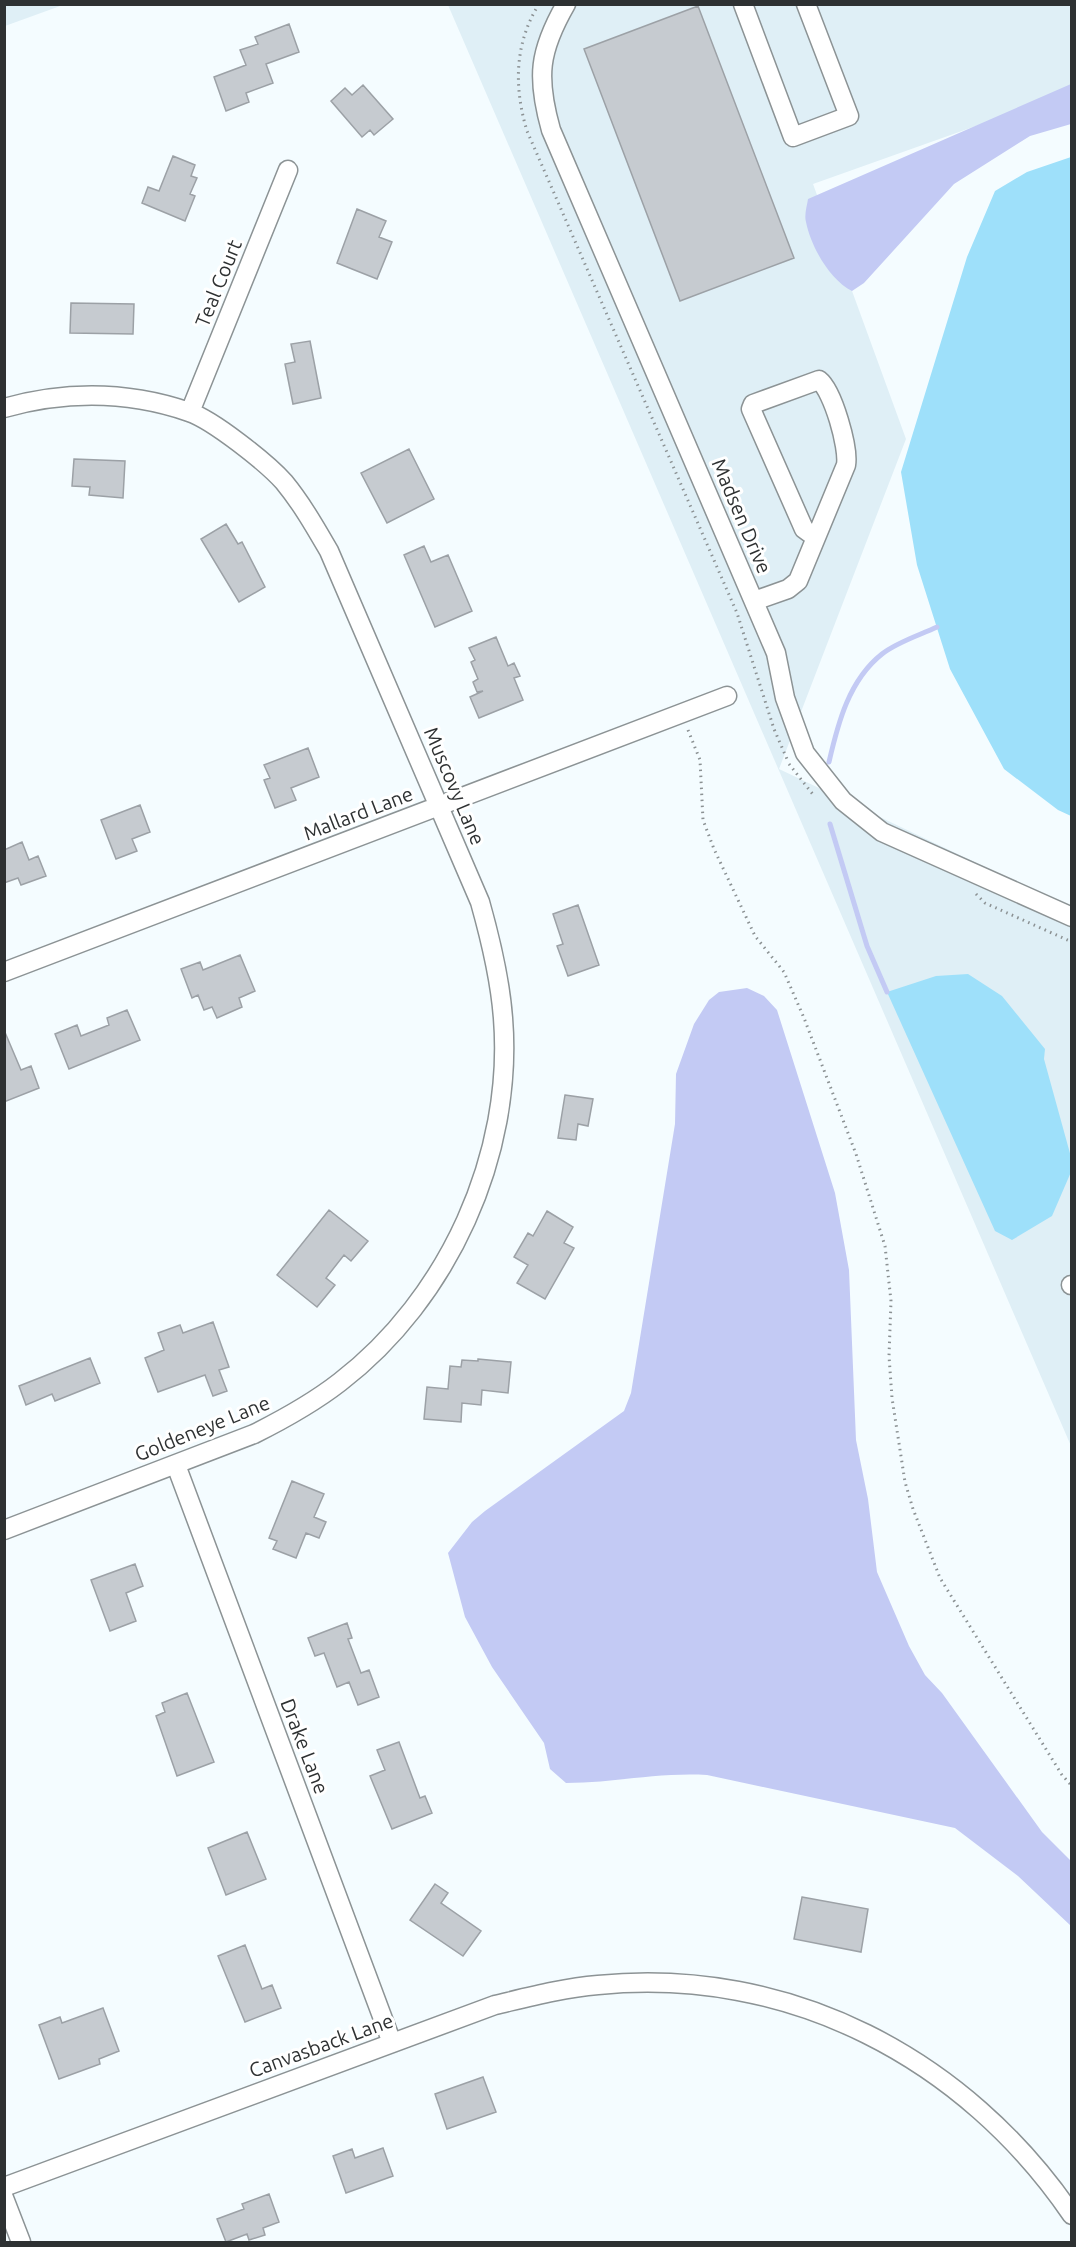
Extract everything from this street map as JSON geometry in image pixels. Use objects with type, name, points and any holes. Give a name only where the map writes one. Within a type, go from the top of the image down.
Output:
[{"type":"street","name":"Madsen Drive","points":[[566,4],[544,48],[543,103],[551,130],[776,652],[785,698],[805,753],[843,801],[882,832],[1071,917]]},
{"type":"street","points":[[743,4],[793,137],[849,116],[806,4]]},
{"type":"street","name":"Teal Court","points":[[190,412],[288,170]]},
{"type":"street","points":[[754,601],[788,589],[798,581],[848,457],[847,447],[826,389],[819,381],[753,404],[751,410],[804,529],[815,537]]},
{"type":"street","points":[[4,408],[31,400],[88,394],[137,399],[190,412]]},
{"type":"street","name":"Muscovy Lane","points":[[190,412],[260,459],[283,481],[306,510],[329,551],[480,902],[496,963],[503,1020],[503,1068],[497,1123],[480,1184],[457,1242]]},
{"type":"street","name":"Mallard Lane","points":[[4,972],[728,696]]},
{"type":"street","name":"Goldeneye Lane","points":[[4,1530],[254,1434],[294,1414],[340,1383],[374,1353],[411,1311],[457,1242]]},
{"type":"street","name":"Drake Lane","points":[[176,1465],[392,2043]]},
{"type":"street","name":"Canvasback Lane","points":[[4,2187],[495,2005],[550,1992],[599,1985],[662,1983],[754,1995],[849,2024],[881,2042],[937,2075],[995,2122],[1046,2178],[1071,2215]]},
{"type":"street","points":[[4,2198],[21,2242]]},
{"type":"path","points":[[680,714],[700,760],[704,820],[714,849],[755,936],[784,972],[856,1154],[885,1246],[891,1301],[888,1356],[892,1398],[905,1482],[913,1509],[940,1578],[1071,1786]]},
{"type":"shaded area","points":[[5,4],[63,4],[63,5],[5,26]]},
{"type":"shaded area","points":[[448,5],[1071,5],[1071,92],[813,184],[906,439],[779,769],[1071,908],[1071,1446]]},
{"type":"shaded area","points":[[1071,84],[1071,124],[1030,136],[954,184],[864,283],[852,291],[829,271],[812,242],[806,222],[808,199]]},
{"type":"shaded area","points":[[1072,157],[1071,816],[1058,810],[1004,769],[950,669],[917,565],[901,472],[967,257],[995,191],[1027,172]]},
{"type":"shaded area","points":[[968,974],[1002,996],[1045,1049],[1044,1059],[1071,1157],[1071,1172],[1052,1216],[1012,1240],[995,1231],[887,992],[936,976]]},
{"type":"shaded area","points":[[747,988],[764,996],[777,1010],[835,1193],[849,1270],[856,1440],[868,1499],[877,1572],[909,1646],[925,1675],[942,1693],[1042,1832],[1071,1861],[1071,1926],[1018,1876],[955,1828],[707,1775],[671,1775],[566,1783],[550,1769],[544,1743],[492,1667],[465,1617],[448,1553],[472,1522],[485,1511],[624,1411],[631,1393],[675,1124],[676,1074],[694,1024],[709,1000],[719,992]]},
{"type":"building","points":[[698,6],[794,258],[680,301],[584,49]]},
{"type":"building","points":[[289,24],[299,52],[266,64],[273,83],[246,93],[249,102],[226,111],[214,77],[246,65],[240,50],[258,44],[255,37]]},
{"type":"building","points":[[363,85],[393,119],[374,135],[370,130],[362,137],[331,101],[345,88],[352,95]]},
{"type":"building","points":[[173,156],[195,165],[191,176],[197,178],[190,194],[195,196],[185,221],[142,203],[148,187],[159,191]]},
{"type":"building","points":[[357,209],[386,221],[379,237],[392,242],[377,279],[337,263]]},
{"type":"building","points":[[71,303],[134,304],[133,334],[70,333]]},
{"type":"building","points":[[310,341],[321,398],[293,404],[285,364],[295,362],[291,344]]},
{"type":"building","points":[[409,449],[434,499],[387,523],[361,473]]},
{"type":"building","points":[[74,459],[125,461],[123,498],[89,495],[90,487],[72,486]]},
{"type":"building","points":[[226,524],[238,544],[242,542],[265,587],[239,602],[201,539]]},
{"type":"building","points":[[424,546],[431,562],[448,555],[472,611],[435,627],[404,555]]},
{"type":"building","points":[[496,637],[508,666],[514,663],[520,676],[514,678],[523,700],[479,718],[470,697],[483,691],[477,692],[473,682],[478,679],[471,662],[475,660],[469,648]]},
{"type":"building","points":[[308,748],[319,777],[291,788],[296,800],[275,808],[264,780],[270,778],[264,765]]},
{"type":"building","points":[[140,805],[150,832],[132,839],[137,851],[116,859],[101,820]]},
{"type":"building","points":[[22,842],[29,860],[38,856],[46,876],[21,885],[18,878],[4,883],[4,850]]},
{"type":"building","points":[[578,905],[599,965],[568,976],[557,946],[563,944],[553,914]]},
{"type":"building","points":[[240,955],[255,991],[239,998],[242,1007],[217,1018],[212,1007],[204,1010],[198,995],[192,998],[181,969],[200,962],[203,970]]},
{"type":"building","points":[[127,1010],[140,1040],[69,1069],[55,1034],[77,1025],[81,1036],[109,1025],[107,1018]]},
{"type":"building","points":[[4,1030],[21,1070],[31,1066],[39,1088],[4,1102]]},
{"type":"building","points":[[565,1095],[593,1099],[588,1126],[578,1124],[576,1140],[558,1138]]},
{"type":"building","points":[[329,1210],[368,1241],[351,1261],[344,1255],[326,1278],[335,1285],[317,1307],[277,1275]]},
{"type":"building","points":[[547,1211],[573,1227],[564,1243],[574,1248],[545,1299],[517,1283],[528,1265],[514,1257],[528,1233],[533,1236]]},
{"type":"building","points":[[213,1322],[229,1367],[219,1370],[227,1391],[213,1396],[205,1375],[158,1392],[145,1358],[164,1350],[158,1333],[180,1325],[183,1333]]},
{"type":"building","points":[[90,1358],[100,1383],[55,1401],[52,1394],[26,1405],[19,1386]]},
{"type":"building","points":[[478,1359],[511,1362],[508,1393],[482,1390],[481,1405],[462,1403],[461,1422],[424,1419],[427,1387],[448,1389],[450,1366],[461,1367],[462,1360],[478,1361]]},
{"type":"building","points":[[292,1481],[324,1494],[314,1517],[326,1522],[319,1538],[306,1533],[296,1558],[273,1549],[277,1541],[269,1538]]},
{"type":"building","points":[[135,1564],[143,1586],[126,1593],[136,1621],[110,1631],[91,1580]]},
{"type":"building","points":[[347,1623],[352,1638],[348,1639],[361,1673],[369,1670],[379,1697],[358,1705],[349,1682],[337,1687],[324,1653],[315,1656],[308,1638]]},
{"type":"building","points":[[187,1693],[214,1762],[177,1776],[156,1716],[165,1712],[162,1703]]},
{"type":"building","points":[[399,1742],[420,1798],[425,1796],[432,1813],[392,1829],[370,1776],[385,1770],[377,1750]]},
{"type":"building","points":[[247,1832],[266,1879],[226,1895],[208,1848]]},
{"type":"building","points":[[435,1884],[448,1893],[441,1903],[481,1931],[463,1956],[410,1920]]},
{"type":"building","points":[[802,1897],[868,1909],[861,1952],[794,1939]]},
{"type":"building","points":[[245,1945],[262,1989],[272,1985],[281,2008],[245,2022],[218,1956]]},
{"type":"building","points":[[103,2008],[119,2051],[99,2059],[100,2064],[59,2079],[39,2025],[60,2017],[62,2023]]},
{"type":"building","points":[[483,2077],[496,2112],[447,2129],[435,2094]]},
{"type":"building","points":[[383,2148],[393,2176],[346,2193],[333,2156],[352,2149],[355,2158]]},
{"type":"building","points":[[269,2194],[279,2222],[263,2228],[265,2235],[249,2240],[247,2234],[226,2242],[217,2219],[244,2209],[242,2204]]},
{"type":"waterway","points":[[829,762],[846,703],[861,676],[888,650],[937,627]]},
{"type":"waterway","points":[[830,824],[867,946],[887,992]]}]
